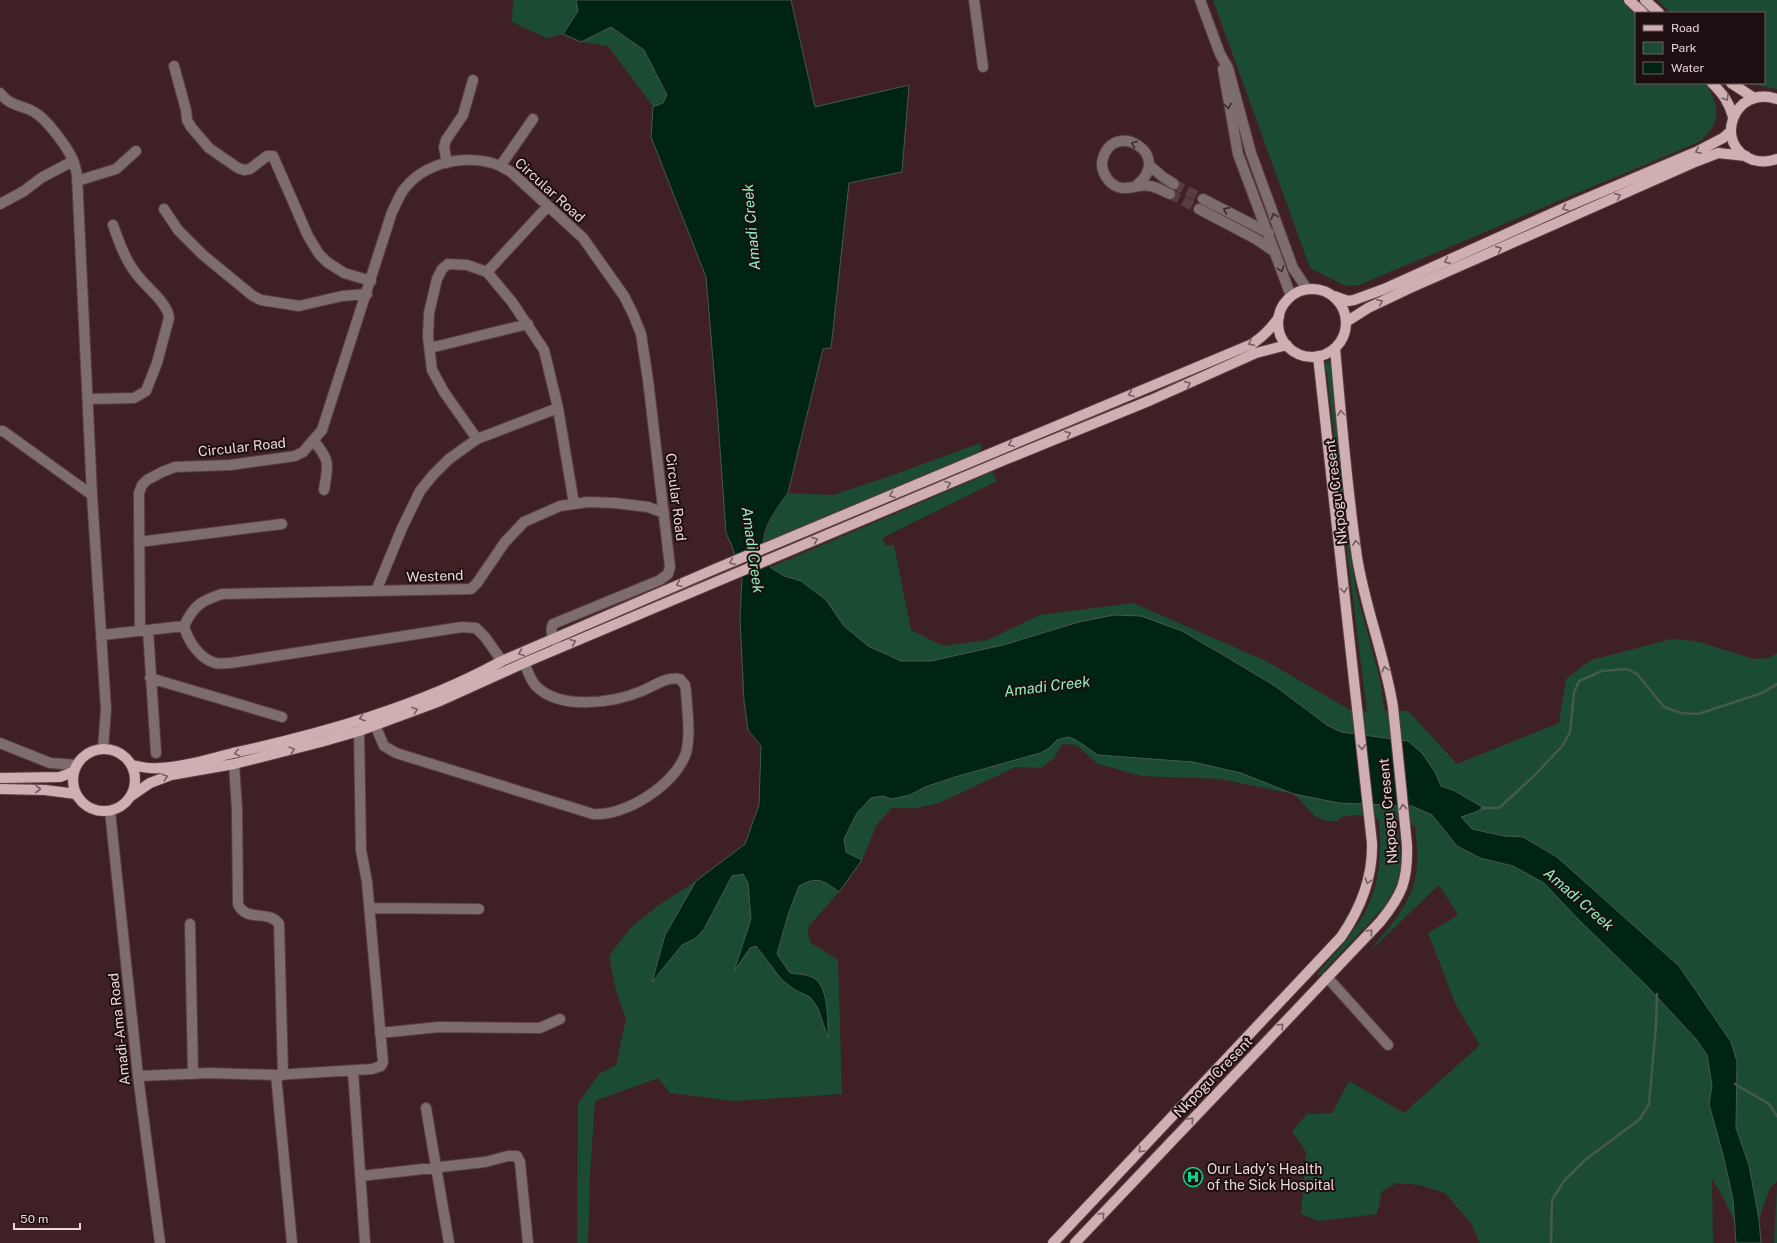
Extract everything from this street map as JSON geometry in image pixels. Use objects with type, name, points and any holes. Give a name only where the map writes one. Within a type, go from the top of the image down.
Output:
[{"type":"main road","points":[[1629,0],[1642,12]]},
{"type":"main road","points":[[1645,0],[1658,12]]},
{"type":"main road","points":[[1713,84],[1723,94],[1729,103],[1733,117],[1731,131],[1735,146],[1746,156]]},
{"type":"main road","points":[[1733,84],[1754,98]]},
{"type":"main road","points":[[1733,117],[1740,106],[1754,98],[1762,96],[1777,99]]},
{"type":"main road","points":[[75,768],[73,787],[76,794],[86,806],[92,809],[110,811],[125,803],[131,796],[150,783],[165,777],[234,764],[280,753],[359,731],[440,701],[524,663],[557,643],[714,569],[775,545],[1252,344],[1272,329],[1279,317],[1283,305],[1291,296],[1307,289],[1322,290],[1348,301],[1384,289],[1698,151],[1723,138],[1731,131]]},
{"type":"main road","points":[[1346,322],[1368,308],[1408,289],[1718,153],[1746,156],[1755,160],[1775,161]]},
{"type":"main road","points":[[1279,317],[1281,335],[1287,345],[1298,353],[1318,356],[1335,348],[1344,336],[1346,322],[1343,308],[1334,296]]},
{"type":"main road","points":[[132,765],[150,768],[168,767],[247,750],[307,735],[406,704],[470,678],[502,661],[557,643],[780,555],[1151,400],[1256,353],[1287,345]]},
{"type":"main road","name":"Nkpogu Cresent","points":[[1075,1243],[1380,922],[1394,905],[1406,879],[1408,865],[1407,845],[1393,707],[1389,685],[1357,557],[1341,420],[1335,348]]},
{"type":"main road","name":"Nkpogu Cresent","points":[[1053,1243],[1341,937],[1357,911],[1369,880],[1372,868],[1372,843],[1318,356]]},
{"type":"main road","points":[[0,778],[60,777],[75,768],[83,756],[92,751],[103,749],[112,750],[120,753],[132,765],[135,781],[131,796]]},
{"type":"main road","points":[[0,789],[45,790],[76,794]]},
{"type":"street","points":[[974,0],[983,67]]},
{"type":"street","points":[[1200,0],[1220,54],[1230,75],[1251,153],[1284,244],[1293,268],[1307,289]]},
{"type":"street","points":[[1220,54],[1238,154],[1291,296]]},
{"type":"street","points":[[174,66],[186,110],[187,120],[196,134],[209,148],[238,168],[244,170],[250,169],[267,156],[273,156],[308,236],[319,254],[327,262],[344,272],[371,281]]},
{"type":"street","points":[[447,163],[444,147],[446,140],[463,115],[473,80]]},
{"type":"street","points":[[0,93],[9,103],[35,112],[44,120],[67,150],[73,161],[77,181],[89,399],[92,495],[106,709],[103,749]]},
{"type":"street","points":[[501,165],[533,119]]},
{"type":"street","points":[[1137,185],[1143,180],[1147,173],[1149,165],[1148,157],[1138,144],[1131,141],[1115,143],[1104,154],[1102,168],[1109,181],[1122,188],[1137,185],[1153,187],[1170,194]]},
{"type":"street","points":[[77,181],[116,168],[136,151]]},
{"type":"street","name":"Circular Road","points":[[156,753],[150,678],[144,630],[139,542],[139,493],[142,485],[155,475],[175,467],[230,465],[282,458],[303,452],[314,441],[322,430],[367,294],[392,212],[404,189],[423,172],[447,163],[484,160],[501,165],[511,172],[583,238],[624,296],[641,334],[648,380],[670,567],[668,574],[660,580],[556,622],[551,629],[557,643]]},
{"type":"street","points":[[0,204],[24,191],[40,178],[73,161]]},
{"type":"street","points":[[1149,165],[1174,184]]},
{"type":"street","points":[[1203,199],[1267,232],[1284,244]]},
{"type":"street","points":[[487,272],[548,206]]},
{"type":"street","points":[[164,209],[178,230],[203,255],[253,296],[261,300],[299,306],[342,296],[367,294]]},
{"type":"street","points":[[1199,209],[1256,239],[1274,252]]},
{"type":"street","points":[[89,399],[134,398],[146,391],[157,363],[170,318],[168,311],[149,287],[137,276],[123,250],[113,226]]},
{"type":"street","points":[[477,439],[432,370],[429,313],[437,279],[442,269],[446,265],[467,265],[487,272],[512,302],[544,350],[558,408],[574,504]]},
{"type":"street","points":[[430,348],[528,324]]},
{"type":"street","points":[[376,591],[402,528],[420,491],[449,460],[477,439],[558,408]]},
{"type":"street","points":[[1,430],[92,495]]},
{"type":"street","points":[[314,441],[327,459],[328,466],[324,490]]},
{"type":"street","name":"Westend","points":[[184,626],[191,612],[202,601],[222,594],[471,589],[477,583],[505,542],[524,522],[560,506],[588,502],[615,503],[648,508],[664,513]]},
{"type":"street","points":[[139,542],[282,524]]},
{"type":"street","points":[[102,635],[184,626],[193,647],[203,656],[215,663],[231,664],[462,626],[476,628],[485,637],[502,661]]},
{"type":"street","points":[[375,725],[384,746],[396,753],[593,814],[614,813],[632,806],[647,797],[680,766],[686,751],[688,739],[686,691],[685,685],[680,680],[672,679],[662,681],[622,698],[606,702],[563,700],[545,693],[534,684],[524,663]]},
{"type":"street","points":[[150,678],[282,717]]},
{"type":"street","points":[[138,1076],[210,1073],[280,1075],[353,1071],[372,1069],[381,1066],[383,1062],[367,882],[361,850],[359,731]]},
{"type":"street","points":[[0,743],[50,763],[75,768]]},
{"type":"street","points":[[234,764],[237,810],[238,904],[240,909],[247,914],[271,917],[279,924],[280,1075],[292,1243]]},
{"type":"street","name":"Amadi-Ama Road","points":[[110,811],[138,1076],[160,1243]]},
{"type":"street","points":[[369,908],[479,909]]},
{"type":"street","points":[[190,924],[193,1074]]},
{"type":"street","points":[[1328,978],[1388,1045]]},
{"type":"street","points":[[380,1033],[440,1027],[472,1026],[534,1028],[547,1026],[560,1019]]},
{"type":"street","points":[[353,1071],[365,1243]]},
{"type":"street","points":[[426,1108],[449,1243]]},
{"type":"street","points":[[361,1176],[495,1160],[514,1155],[517,1156],[520,1162],[528,1243]]},
{"type":"green space","points":[[513,0],[623,0],[695,124],[713,363],[706,277],[651,137],[653,106],[608,46],[581,42],[563,34],[547,38],[512,22]]},
{"type":"green space","points":[[1213,0],[1624,0],[1635,12],[1635,84],[1706,84],[1714,99],[1716,107],[1715,122],[1711,129],[1699,142],[1359,285],[1346,286],[1310,268]]},
{"type":"green space","points":[[1658,0],[1777,0],[1777,89],[1750,84],[1765,84],[1765,12],[1670,12]]},
{"type":"green space","points":[[1331,361],[1350,552],[1357,594],[1380,680],[1385,711],[1408,711],[1457,764],[1559,723],[1566,679],[1591,660],[1672,639],[1695,641],[1754,659],[1769,658],[1777,653],[1777,1181],[1770,1188],[1759,1219],[1749,1165],[1736,1128],[1737,1061],[1523,837],[1504,836],[1472,829],[1460,817],[1476,812],[1455,791],[1441,786],[1435,772],[1408,741],[1341,732],[1327,725],[1275,686],[1182,631],[1003,645],[931,661],[901,661],[868,646],[844,626],[826,600],[801,581],[784,576],[771,567],[992,472],[997,481],[882,538],[886,546],[894,545],[911,630],[943,646],[987,640],[1040,615],[1133,603],[1266,661],[1350,710],[1367,712],[1327,373],[1323,363]]},
{"type":"green space","points":[[980,443],[982,451],[764,542],[767,528],[780,504],[788,493],[833,495]]},
{"type":"green space","points":[[744,701],[844,796],[1056,733],[1105,733],[1241,773],[1294,794],[1220,779],[1142,776],[1098,764],[1076,745],[1062,744],[1054,758],[1041,768],[1016,767],[939,803],[917,808],[892,808],[877,824],[862,860],[839,892],[809,926],[808,934],[811,943],[838,960],[842,1094],[735,1101],[670,1093],[658,1078],[595,1101],[590,1175],[588,1243],[577,1243],[578,1104],[599,1074],[616,1065],[626,1019],[616,991],[609,956],[631,927],[659,905],[696,881],[745,844],[759,805],[761,746],[748,730]]},
{"type":"green space","points":[[1294,794],[1339,803],[1412,806],[1432,815],[1457,846],[1480,858],[1513,866],[1544,883],[1580,921],[1647,986],[1696,1039],[1708,1055],[1712,1085],[1709,1104],[1733,1199],[1734,1220],[1722,1195],[1712,1179],[1713,1243],[1480,1243],[1471,1223],[1445,1193],[1420,1185],[1396,1183],[1382,1191],[1377,1214],[1319,1221],[1301,1214],[1306,1152],[1292,1131],[1307,1114],[1332,1113],[1349,1081],[1404,1113],[1480,1045],[1456,1005],[1428,933],[1458,915],[1439,885],[1368,953],[1393,923],[1412,889],[1416,876],[1417,858],[1415,826],[1396,819],[1401,855],[1399,876],[1396,886],[1383,908],[1319,976],[1317,974],[1348,937],[1360,921],[1369,905],[1379,868],[1379,819],[1359,815],[1344,816],[1337,821],[1327,821],[1316,817]]},
{"type":"green space","points":[[1777,1186],[1777,1243],[1774,1243],[1774,1240]]},
{"type":"water","name":"Amadi Creek","points":[[576,0],[791,0],[815,107],[909,85],[902,172],[849,183],[831,348],[823,349],[788,493],[768,524],[764,537],[765,549],[771,568],[784,576],[801,581],[826,600],[844,626],[868,646],[901,661],[931,661],[1003,645],[1079,622],[1114,615],[1141,616],[1182,631],[1275,686],[1327,725],[1341,732],[1408,741],[1422,753],[1435,772],[1441,786],[1455,791],[1484,808],[1461,817],[1472,829],[1504,836],[1523,837],[1557,857],[1679,966],[1731,1042],[1737,1061],[1736,1128],[1749,1165],[1759,1219],[1761,1243],[1736,1243],[1733,1199],[1709,1104],[1712,1085],[1707,1055],[1696,1039],[1647,986],[1580,921],[1544,883],[1513,866],[1480,858],[1457,846],[1432,815],[1412,806],[1339,803],[1294,794],[1241,773],[1193,762],[1098,755],[1076,740],[1068,737],[1057,740],[1048,749],[1040,753],[955,777],[925,787],[910,795],[892,799],[883,796],[871,798],[857,813],[844,839],[846,852],[862,860],[839,892],[824,882],[816,880],[799,886],[788,915],[777,954],[790,973],[812,977],[818,981],[822,987],[825,995],[828,1038],[818,1008],[810,997],[795,990],[782,980],[756,946],[750,948],[734,971],[751,919],[748,883],[743,874],[732,876],[704,929],[696,938],[682,945],[652,982],[665,935],[696,881],[745,844],[759,805],[761,746],[748,730],[744,701],[740,618],[742,578],[732,546],[726,533],[706,277],[651,137],[653,107],[663,103],[667,95],[644,50],[611,27],[581,42],[563,34],[578,11]]},
{"type":"waterway","points":[[1482,808],[1499,808],[1535,775],[1563,745],[1570,732],[1574,693],[1579,681],[1602,671],[1627,669],[1637,674],[1664,707],[1681,713],[1698,714],[1762,693],[1777,684]]},
{"type":"waterway","points":[[1551,1243],[1552,1200],[1564,1181],[1585,1160],[1640,1119],[1649,1104],[1656,1025],[1657,994]]},
{"type":"waterway","points":[[1735,1084],[1769,1104],[1777,1116]]},
{"type":"tunnel","points":[[1174,184],[1203,199]]},
{"type":"tunnel","points":[[1170,194],[1199,209]]},
{"type":"place","name":"Our Lady's Health of the Sick Hospital","points":[[1193,1177]]}]
